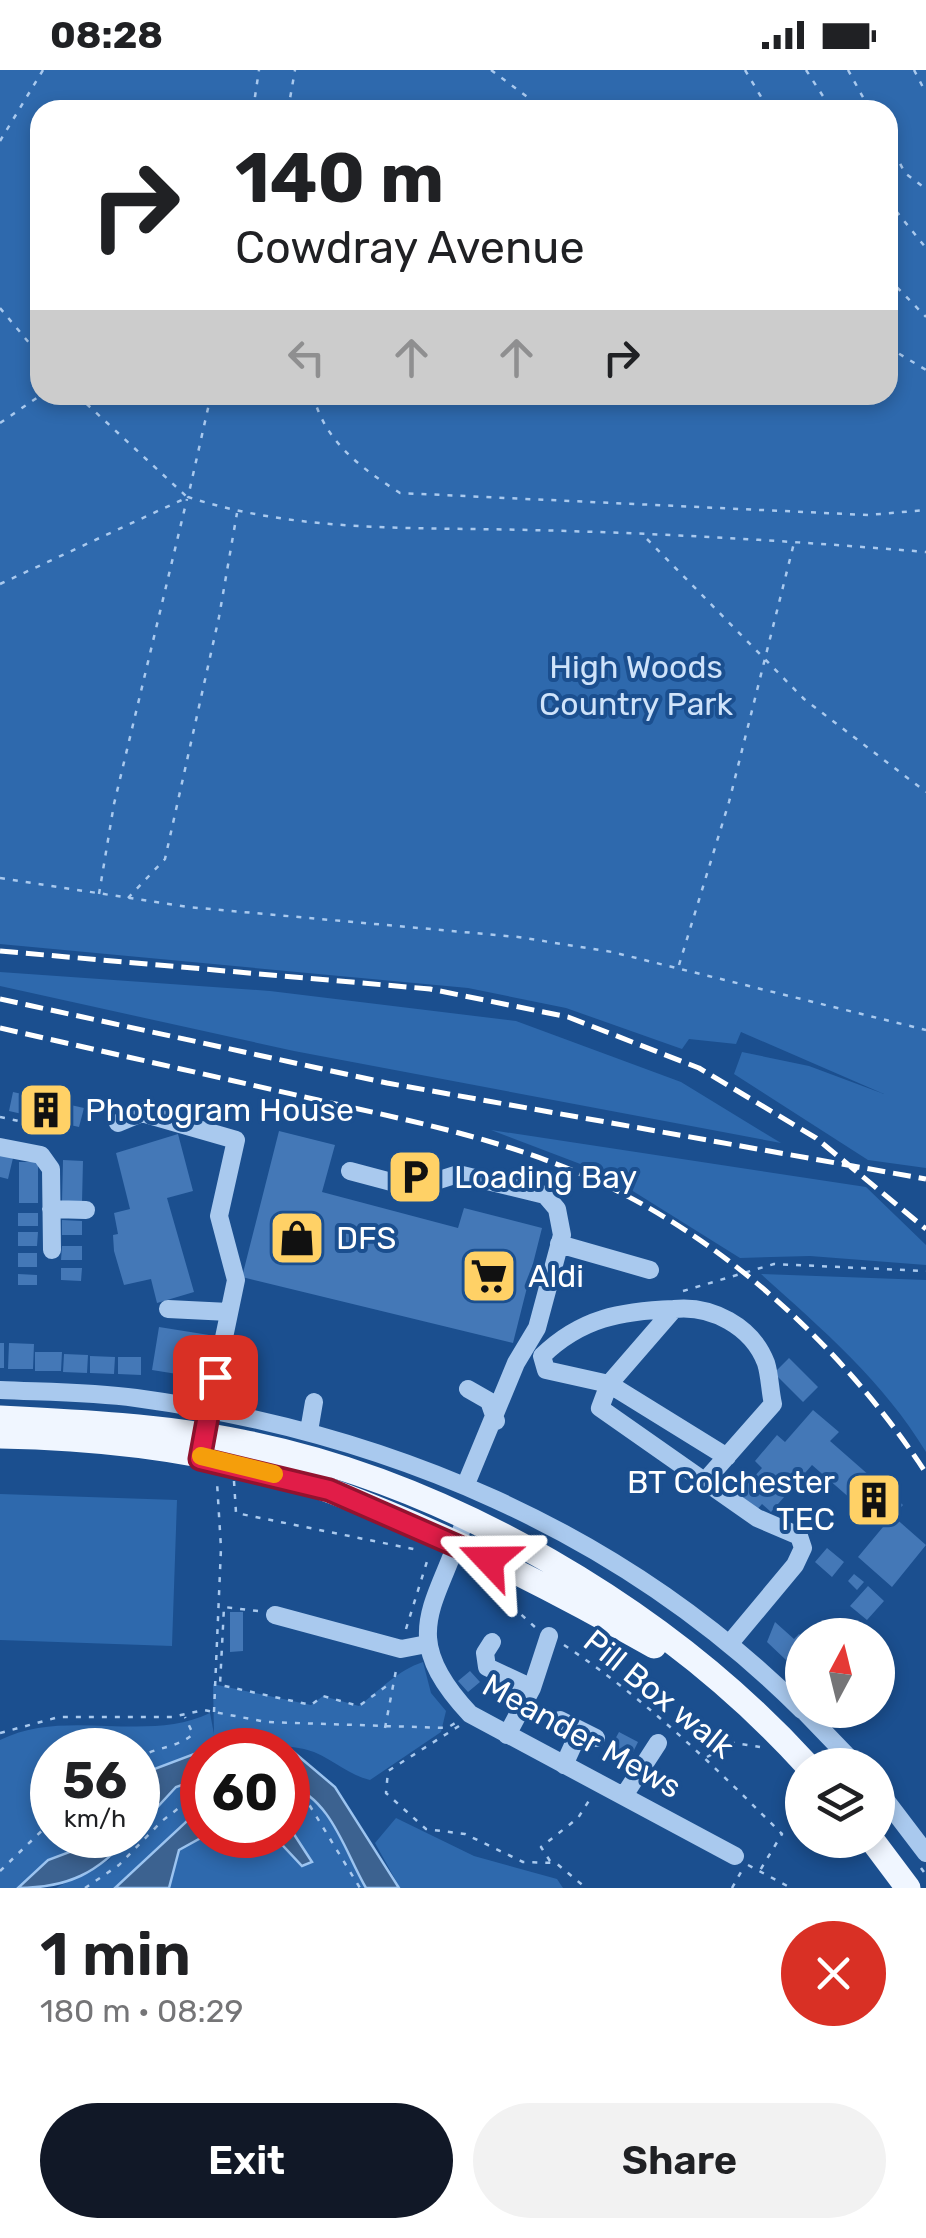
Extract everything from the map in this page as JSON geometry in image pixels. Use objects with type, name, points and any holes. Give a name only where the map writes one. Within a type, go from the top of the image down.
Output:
[{"type":"main road","points":[[0,1418],[208,1455],[329,1490],[453,1553],[530,1578],[741,1696]]},
{"type":"main road","points":[[0,1436],[83,1438],[348,1473],[464,1519],[594,1586],[741,1696],[791,1748]]},
{"type":"main road","points":[[886,1858],[908,1888]]},
{"type":"street","points":[[118,1123],[142,1113],[236,1140],[219,1216],[236,1280],[208,1410],[208,1455]]},
{"type":"street","points":[[0,1146],[41,1155],[51,1168],[52,1250]]},
{"type":"street","points":[[350,1171],[414,1188],[458,1174],[546,1196],[562,1222],[560,1244],[536,1328],[516,1363],[496,1421],[466,1484]]},
{"type":"street","points":[[52,1209],[86,1210]]},
{"type":"street","points":[[560,1244],[650,1270]]},
{"type":"street","points":[[706,1480],[774,1404],[766,1364],[753,1340],[718,1314],[697,1306],[619,1313],[588,1321],[542,1356],[546,1370],[609,1384],[727,1456]]},
{"type":"street","points":[[168,1309],[229,1312]]},
{"type":"street","points":[[674,1309],[609,1384],[600,1408],[757,1518],[799,1536],[803,1548],[795,1565],[730,1643]]},
{"type":"street","points":[[468,1388],[489,1400],[496,1421]]},
{"type":"street","points":[[0,1390],[132,1397],[208,1410],[344,1439],[466,1484],[589,1546],[730,1643],[785,1692]]},
{"type":"street","points":[[308,1431],[314,1402]]},
{"type":"street","points":[[267,1613],[401,1650],[427,1644],[426,1617],[464,1519]]},
{"type":"street","points":[[674,1643],[688,1615]]},
{"type":"street","points":[[508,1735],[532,1688],[549,1636]]},
{"type":"street","points":[[492,1642],[485,1654],[487,1667],[532,1688]]},
{"type":"street","name":"Meander Mews","points":[[427,1644],[448,1690],[470,1714],[741,1860]]},
{"type":"street","points":[[741,1696],[764,1672]]},
{"type":"street","points":[[560,1720],[588,1734],[564,1765]]},
{"type":"street","points":[[820,1728],[840,1748]]},
{"type":"street","points":[[624,1794],[658,1742]]},
{"type":"street","points":[[895,1812],[926,1852]]},
{"type":"path","points":[[0,141],[42,70]]},
{"type":"path","points":[[254,100],[259,70]]},
{"type":"path","points":[[290,100],[295,70]]},
{"type":"path","points":[[492,70],[532,100]]},
{"type":"path","points":[[746,70],[763,100]]},
{"type":"path","points":[[806,70],[826,100]]},
{"type":"path","points":[[848,70],[864,100]]},
{"type":"path","points":[[914,70],[926,93]]},
{"type":"path","points":[[898,160],[905,173],[926,189]]},
{"type":"path","points":[[898,213],[926,248]]},
{"type":"path","points":[[898,288],[926,316]]},
{"type":"path","points":[[0,308],[30,344]]},
{"type":"path","points":[[898,352],[926,370]]},
{"type":"path","points":[[0,423],[30,402]]},
{"type":"path","points":[[88,405],[188,498],[237,512],[365,527],[794,542],[926,552]]},
{"type":"path","points":[[99,894],[114,804],[209,405]]},
{"type":"path","points":[[316,405],[353,463],[400,493],[868,515],[926,510]]},
{"type":"path","points":[[0,584],[188,498]]},
{"type":"path","points":[[127,899],[165,859],[237,512]]},
{"type":"path","points":[[646,537],[804,699],[926,792]]},
{"type":"path","points":[[678,966],[730,802],[794,542]]},
{"type":"path","points":[[0,878],[127,899],[518,938],[678,966],[926,1030]]},
{"type":"path","points":[[0,1117],[48,1127],[41,1155]]},
{"type":"path","points":[[208,1455],[221,1548],[214,1712]]},
{"type":"path","points":[[233,1474],[236,1513],[430,1552],[453,1553]]},
{"type":"path","points":[[386,1728],[393,1681],[430,1552]]},
{"type":"path","name":"Pill Box walk","points":[[475,1572],[521,1619],[612,1677],[706,1758],[782,1834],[759,1872]]},
{"type":"path","points":[[267,1613],[224,1607],[220,1685],[312,1706],[323,1696],[358,1706],[393,1681]]},
{"type":"path","points":[[0,1733],[59,1718],[184,1716],[204,1710],[266,1722],[386,1728],[447,1728],[470,1714]]},
{"type":"path","points":[[470,1714],[457,1728],[388,1771],[386,1793],[426,1829],[465,1834],[523,1862],[551,1862]]},
{"type":"path","points":[[160,1745],[187,1740],[193,1734],[184,1716]]},
{"type":"path","points":[[706,1758],[734,1743],[774,1753]]},
{"type":"path","points":[[586,1888],[551,1862],[541,1847],[578,1818],[600,1782]]},
{"type":"path","points":[[310,1806],[360,1888]]},
{"type":"path","points":[[85,1888],[119,1865],[180,1807]]},
{"type":"path","points":[[0,1871],[30,1842]]},
{"type":"path","points":[[732,1888],[741,1860],[791,1888]]},
{"type":"green space","name":"High Woods Country Park","points":[[0,70],[926,70],[926,1168],[868,1160],[734,1074],[742,1052],[809,1066],[884,1094],[741,1032],[736,1044],[689,1039],[682,1049],[566,1008],[468,988],[0,944]]},
{"type":"green space","points":[[0,972],[270,991],[516,1021],[681,1082],[781,1143],[294,1051],[0,986]]},
{"type":"green space","points":[[491,1130],[866,1187],[926,1245],[926,1265],[810,1256],[740,1258],[604,1173]]},
{"type":"green space","points":[[761,1274],[926,1280],[926,1452],[871,1379]]},
{"type":"green space","points":[[0,1494],[177,1500],[172,1646],[0,1640]]},
{"type":"green space","points":[[423,1662],[431,1693],[446,1711],[441,1732],[370,1780],[310,1751],[310,1728],[214,1728],[213,1684],[311,1705],[323,1696],[359,1706]]},
{"type":"green space","points":[[210,1713],[213,1728],[180,1728],[180,1759],[160,1767],[160,1728],[41,1728],[159,1726]]},
{"type":"green space","points":[[30,1730],[30,1858],[53,1858],[18,1888],[0,1888],[0,1740]]},
{"type":"green space","points":[[180,1786],[180,1858],[310,1858],[310,1797],[326,1814],[366,1888],[56,1888],[111,1858],[160,1858],[160,1804]]},
{"type":"green space","points":[[396,1818],[474,1856],[557,1879],[563,1888],[400,1888],[375,1843]]},
{"type":"shaded area","points":[[180,1759],[180,1786],[160,1804],[160,1767]]},
{"type":"shaded area","points":[[310,1766],[335,1787],[399,1888],[366,1888],[310,1797]]},
{"type":"shaded area","points":[[180,1827],[180,1849],[169,1888],[115,1888],[147,1858],[160,1858],[160,1846]]},
{"type":"shaded area","points":[[107,1858],[67,1881],[18,1888],[48,1860]]},
{"type":"shaded area","points":[[295,1858],[309,1858],[312,1862],[302,1866]]},
{"type":"building","name":"Photogram House","points":[[13,1092],[84,1108],[79,1127],[9,1111]]},
{"type":"building","points":[[279,1131],[335,1145],[322,1192],[458,1228],[464,1208],[542,1228],[513,1343],[242,1277]]},
{"type":"building","points":[[178,1134],[193,1191],[167,1198],[194,1292],[157,1303],[151,1279],[124,1285],[114,1251],[113,1235],[118,1234],[114,1213],[130,1209],[116,1153]]},
{"type":"building","points":[[0,1155],[13,1158],[8,1179],[0,1177]]},
{"type":"building","points":[[63,1160],[83,1161],[82,1202],[62,1202]]},
{"type":"building","points":[[19,1162],[38,1162],[38,1203],[19,1203]]},
{"type":"building","points":[[18,1213],[38,1213],[38,1226],[18,1226]]},
{"type":"building","points":[[62,1220],[82,1221],[82,1235],[62,1235]]},
{"type":"building","points":[[18,1232],[38,1232],[37,1246],[18,1246]]},
{"type":"building","points":[[62,1246],[82,1246],[82,1260],[61,1260]]},
{"type":"building","points":[[18,1253],[37,1253],[37,1267],[18,1267]]},
{"type":"building","points":[[61,1268],[82,1268],[81,1281],[61,1280]]},
{"type":"building","points":[[18,1274],[37,1275],[37,1285],[18,1285]]},
{"type":"building","points":[[159,1327],[209,1335],[202,1378],[152,1370]]},
{"type":"building","points":[[0,1343],[4,1343],[4,1368],[0,1368]]},
{"type":"building","points":[[9,1343],[34,1344],[33,1369],[8,1369]]},
{"type":"building","points":[[35,1352],[62,1352],[61,1371],[35,1371]]},
{"type":"building","points":[[64,1354],[88,1355],[87,1373],[63,1372]]},
{"type":"building","points":[[90,1356],[115,1357],[114,1374],[90,1373]]},
{"type":"building","points":[[118,1357],[141,1357],[141,1375],[118,1374]]},
{"type":"building","points":[[789,1358],[818,1387],[803,1402],[774,1373]]},
{"type":"building","name":"BT Colchester TEC","points":[[813,1410],[839,1432],[830,1441],[903,1505],[893,1516],[926,1545],[892,1587],[858,1557],[883,1527],[812,1465],[771,1512],[762,1504],[756,1511],[738,1495],[762,1468],[755,1461],[777,1435],[785,1442]]},
{"type":"building","points":[[827,1548],[844,1562],[832,1577],[815,1562]]},
{"type":"building","points":[[854,1574],[864,1582],[857,1590],[848,1581]]},
{"type":"building","points":[[868,1586],[884,1601],[869,1618],[850,1606]]},
{"type":"building","points":[[230,1612],[243,1612],[243,1651],[230,1652]]},
{"type":"building","points":[[775,1622],[785,1631],[785,1659],[767,1642]]},
{"type":"building","points":[[470,1671],[480,1682],[468,1692],[458,1681]]},
{"type":"building","points":[[619,1732],[638,1742],[628,1762],[608,1752]]},
{"type":"railway","points":[[0,951],[430,989],[568,1017],[699,1068],[816,1138],[926,1229]]},
{"type":"railway","points":[[0,999],[387,1083],[926,1179]]},
{"type":"railway","points":[[0,1028],[451,1131],[581,1174],[682,1228],[775,1299],[857,1382],[926,1473]]},
{"type":"slow traffic","points":[[201,1456],[200,1459],[274,1474]]},
{"type":"place","name":"Photogram House","points":[[46,1110]]},
{"type":"place","name":"Loading Bay","points":[[415,1177]]},
{"type":"place","name":"DFS","points":[[297,1238]]},
{"type":"place","name":"Aldi","points":[[489,1276]]},
{"type":"place","name":"BT Colchester TEC","points":[[874,1500]]},
{"type":"route","points":[[215,1377],[200,1459],[264,1471],[329,1490],[489,1560]]}]
